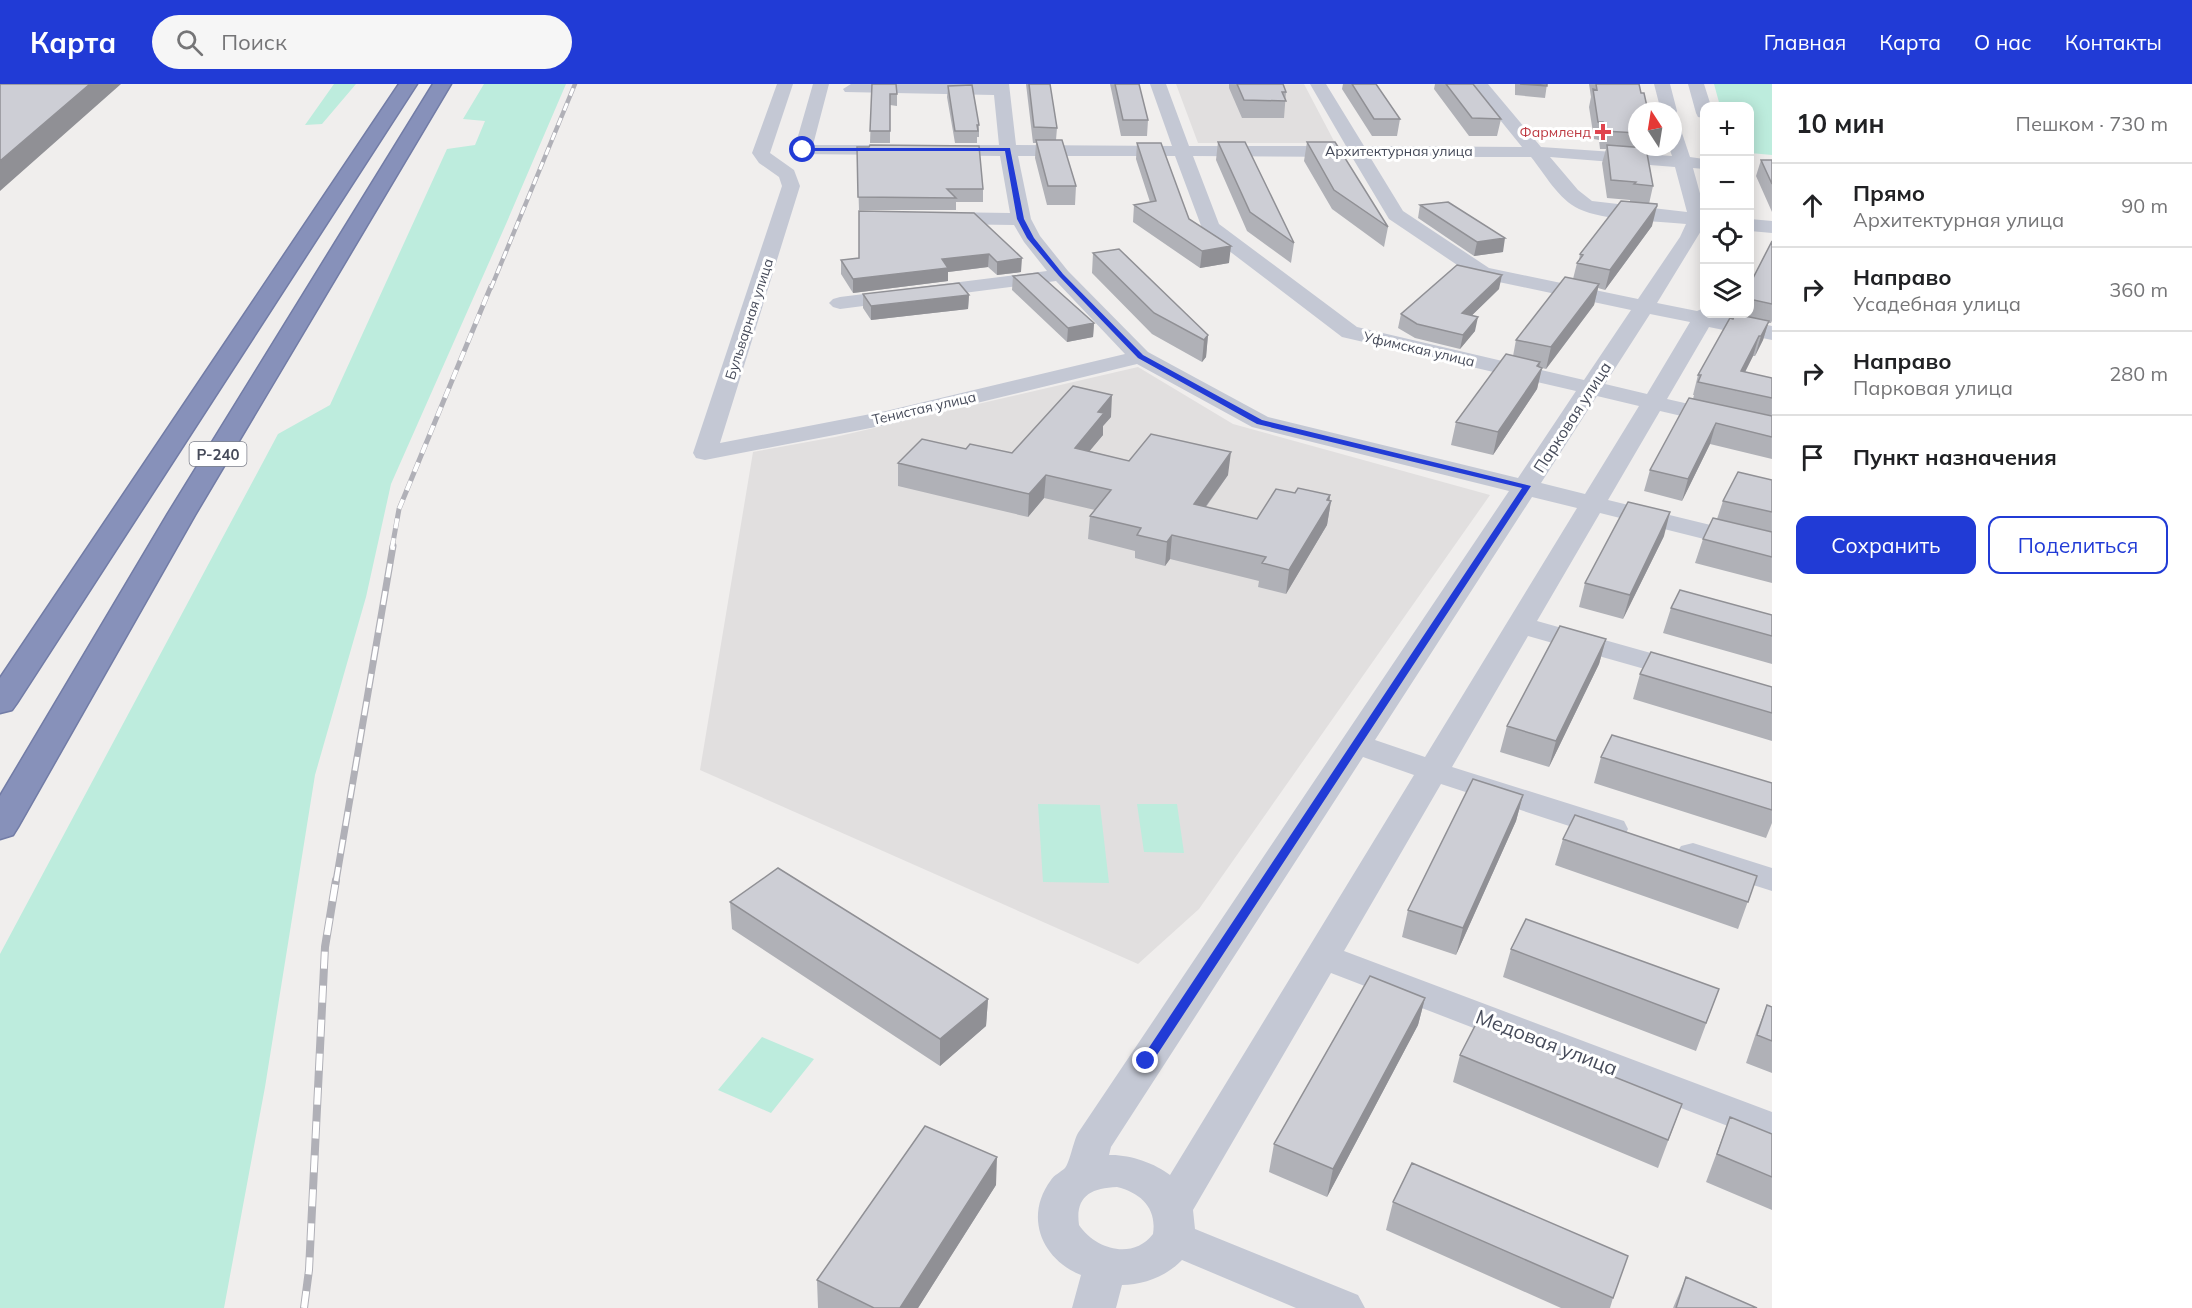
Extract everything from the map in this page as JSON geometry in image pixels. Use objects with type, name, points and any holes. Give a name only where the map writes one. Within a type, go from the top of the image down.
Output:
[{"type":"highway","name":"Р-240","points":[[0,703],[408,84]]},
{"type":"highway","name":"Р-240","points":[[0,827],[181,515],[442,84]]},
{"type":"street","name":"Бульварная улица","points":[[705,453],[791,186],[788,174],[765,159],[761,153],[785,84]]},
{"type":"street","name":"Архитектурная улица","points":[[821,84],[803,150],[1563,152],[1693,163]]},
{"type":"street","name":"Уфимская улица","points":[[1158,84],[1210,227],[1350,332],[1772,430]]},
{"type":"street","points":[[1318,84],[1396,215],[1482,273],[1700,315]]},
{"type":"street","points":[[1662,84],[1667,102]]},
{"type":"street","points":[[1696,84],[1701,102]]},
{"type":"street","points":[[851,89],[1001,87],[1008,150],[1021,219],[1031,238],[1061,275],[1140,357],[1260,422],[1772,548]]},
{"type":"street","points":[[1485,87],[1571,194],[1585,205],[1605,210],[1700,220]]},
{"type":"street","points":[[1682,144],[1693,163],[1700,213]]},
{"type":"street","points":[[918,218],[1021,219]]},
{"type":"street","name":"Парковая улица","points":[[1083,1177],[1092,1144],[1700,222]]},
{"type":"street","points":[[1754,225],[1772,227]]},
{"type":"street","points":[[840,303],[1061,275]]},
{"type":"street","points":[[1343,1308],[1172,1223],[1157,1188],[1134,1175],[1116,1171],[1098,1172],[1070,1185],[1061,1196],[1057,1210],[1057,1224],[1063,1237],[1074,1250],[1088,1259],[1105,1266],[1139,1265],[1154,1259],[1165,1250],[1172,1223],[1323,956],[1703,318]]},
{"type":"street","points":[[1712,318],[1772,333]]},
{"type":"street","name":"Тенистая улица","points":[[705,453],[886,418],[1140,357]]},
{"type":"street","points":[[1520,625],[1715,679]]},
{"type":"street","points":[[1356,744],[1636,836]]},
{"type":"street","points":[[1670,847],[1772,880]]},
{"type":"street","name":"Медовая улица","points":[[1323,956],[1772,1128]]},
{"type":"street","points":[[1094,1308],[1105,1266]]},
{"type":"shaded area","points":[[1176,84],[1304,84],[1335,143],[1198,143]]},
{"type":"shaded area","points":[[1138,367],[1233,424],[1490,495],[1199,909],[1138,964],[700,770],[753,452],[835,437]]},
{"type":"green space","points":[[334,84],[356,84],[322,124],[305,125]]},
{"type":"green space","points":[[484,84],[566,84],[391,484],[366,597],[315,775],[265,1087],[224,1308],[0,1308],[0,954],[278,434],[330,405],[447,149],[475,145],[485,121],[463,119]]},
{"type":"green space","points":[[1714,84],[1772,84],[1772,155],[1754,153],[1754,102],[1719,102]]},
{"type":"green space","points":[[1038,804],[1100,805],[1109,883],[1043,882]]},
{"type":"green space","points":[[1137,804],[1177,804],[1184,853],[1144,852]]},
{"type":"green space","points":[[762,1037],[814,1059],[771,1113],[718,1090]]},
{"type":"building","points":[[0,84],[90,84],[0,161]]},
{"type":"building","points":[[872,84],[896,84],[897,94],[890,94],[890,131],[870,131]]},
{"type":"building","points":[[1029,84],[1050,84],[1057,128],[1034,127]]},
{"type":"building","points":[[1115,84],[1139,84],[1148,120],[1123,120]]},
{"type":"building","points":[[1237,84],[1283,84],[1286,92],[1282,92],[1286,101],[1244,100]]},
{"type":"building","points":[[1352,84],[1376,84],[1400,119],[1374,119]]},
{"type":"building","points":[[1446,84],[1473,84],[1501,119],[1472,118]]},
{"type":"building","points":[[1520,84],[1547,84],[1547,86]]},
{"type":"building","points":[[1596,84],[1639,84],[1646,102],[1628,102],[1628,132],[1604,131],[1603,122],[1598,122],[1593,89],[1597,90]]},
{"type":"building","points":[[972,85],[978,131],[955,131],[948,86]]},
{"type":"building","points":[[1036,140],[1062,140],[1076,186],[1048,186]]},
{"type":"building","points":[[1218,142],[1245,142],[1294,243],[1250,212]]},
{"type":"building","points":[[1307,142],[1335,142],[1388,227],[1334,190]]},
{"type":"building","points":[[1137,143],[1161,143],[1189,219],[1231,246],[1202,251],[1134,205],[1156,201]]},
{"type":"building","points":[[870,145],[979,146],[983,189],[947,189],[956,198],[858,197],[857,147],[869,147]]},
{"type":"building","points":[[1607,145],[1628,147],[1628,156],[1647,156],[1653,186],[1611,180]]},
{"type":"building","points":[[1761,160],[1772,160],[1772,184]]},
{"type":"building","points":[[1621,201],[1657,204],[1657,206],[1610,270],[1577,263],[1583,255],[1580,254]]},
{"type":"building","points":[[1448,202],[1505,238],[1477,242],[1420,205]]},
{"type":"building","points":[[859,211],[974,213],[1022,258],[997,262],[989,254],[942,259],[948,268],[853,279],[841,260],[859,258]]},
{"type":"building","points":[[1772,241],[1772,304],[1754,300],[1754,276]]},
{"type":"building","points":[[1119,249],[1208,335],[1204,340],[1154,313],[1093,253]]},
{"type":"building","points":[[1457,265],[1502,275],[1462,313],[1478,317],[1463,335],[1417,324],[1401,314]]},
{"type":"building","points":[[1038,273],[1094,323],[1068,328],[1013,276]]},
{"type":"building","points":[[1565,277],[1599,284],[1551,347],[1516,340]]},
{"type":"building","points":[[959,283],[969,295],[871,306],[863,294]]},
{"type":"building","points":[[1730,318],[1754,318],[1769,321],[1741,371],[1772,378],[1772,398],[1698,382],[1701,375],[1698,375]]},
{"type":"building","points":[[1506,354],[1540,362],[1537,366],[1542,368],[1498,432],[1456,422]]},
{"type":"building","points":[[1073,386],[1112,395],[1098,412],[1104,413],[1075,448],[1129,461],[1151,434],[1231,452],[1194,504],[1257,519],[1276,489],[1295,493],[1298,488],[1330,495],[1327,500],[1331,501],[1289,570],[1262,563],[1266,557],[1172,535],[1167,542],[1137,535],[1141,528],[1090,516],[1111,490],[1046,475],[1029,494],[898,463],[922,439],[966,449],[970,444],[1012,453]]},
{"type":"building","points":[[1689,398],[1772,416],[1772,437],[1716,423],[1688,479],[1650,470]]},
{"type":"building","points":[[1738,472],[1772,480],[1772,512],[1723,501]]},
{"type":"building","points":[[1628,502],[1670,512],[1630,595],[1585,583]]},
{"type":"building","points":[[1713,518],[1772,532],[1772,557],[1703,539]]},
{"type":"building","points":[[1680,590],[1772,615],[1772,636],[1671,608]]},
{"type":"building","points":[[1560,626],[1606,639],[1556,741],[1507,726]]},
{"type":"building","points":[[1651,652],[1772,687],[1772,713],[1640,674]]},
{"type":"building","points":[[1612,735],[1772,783],[1772,810],[1601,757]]},
{"type":"building","points":[[1473,779],[1523,795],[1463,928],[1408,910]]},
{"type":"building","points":[[1575,815],[1757,876],[1748,902],[1563,839]]},
{"type":"building","points":[[778,868],[988,999],[940,1039],[730,902]]},
{"type":"building","points":[[1526,919],[1719,989],[1706,1023],[1511,949]]},
{"type":"building","points":[[1370,976],[1425,998],[1333,1169],[1274,1144]]},
{"type":"building","points":[[1767,1005],[1772,1007],[1772,1041],[1757,1035]]},
{"type":"building","points":[[1477,1022],[1682,1104],[1668,1140],[1460,1055]]},
{"type":"building","points":[[1730,1117],[1772,1134],[1772,1177],[1717,1154]]},
{"type":"building","points":[[925,1126],[997,1157],[900,1308],[874,1308],[817,1280]]},
{"type":"building","points":[[1412,1163],[1628,1256],[1613,1298],[1393,1202]]},
{"type":"building","points":[[1686,1277],[1757,1308],[1676,1308]]},
{"type":"railway","points":[[491,288],[575,84]]},
{"type":"railway","points":[[392,548],[399,509],[491,286]]},
{"type":"railway","points":[[336,881],[393,546]]},
{"type":"railway","points":[[304,1308],[309,1270],[325,947],[336,880]]},
{"type":"place","name":"Фармленд","points":[[1603,132]]},
{"type":"route","points":[[803,150],[1008,150],[1021,219],[1031,238],[1061,275],[1140,357],[1260,422],[1527,486],[1146,1061]]}]
